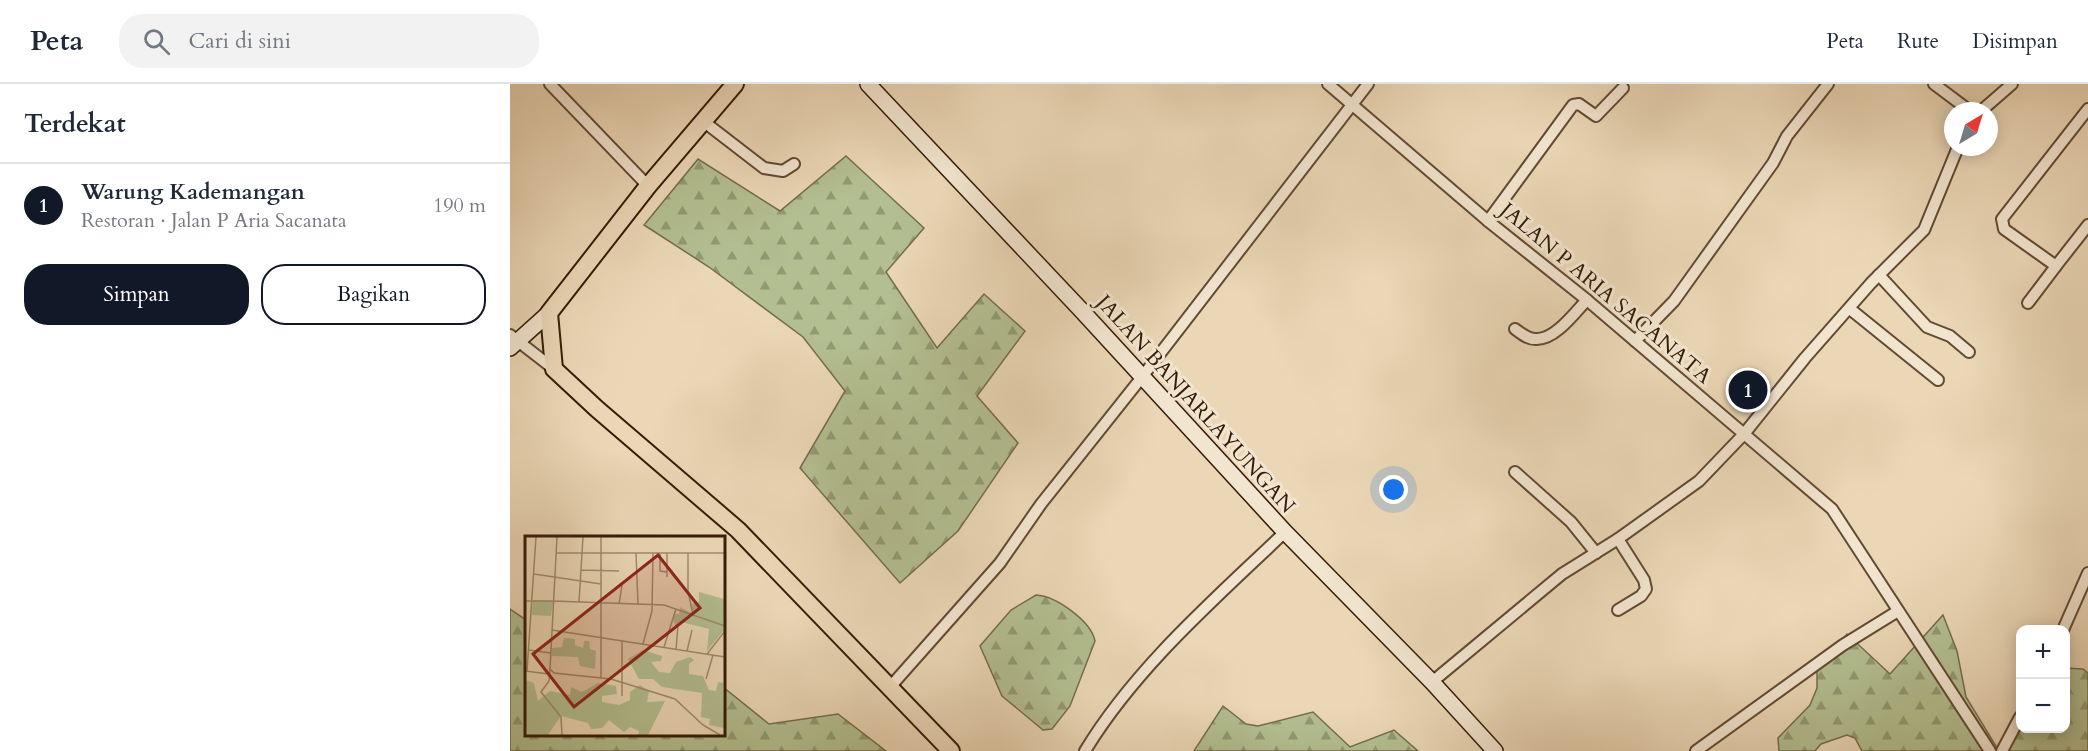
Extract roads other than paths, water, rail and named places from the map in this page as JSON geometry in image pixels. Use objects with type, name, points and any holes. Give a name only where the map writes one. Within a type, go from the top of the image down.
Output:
[{"type":"main road","points":[[735,84],[648,186],[549,313],[550,345],[554,369],[597,410],[738,530],[891,686],[951,751]]},
{"type":"street","points":[[550,84],[648,186]]},
{"type":"street","name":"JALAN BANJARLAYUNGAN","points":[[868,84],[1285,532],[1432,682],[1495,751]]},
{"type":"street","name":"JALAN P ARIA SACANATA","points":[[1328,84],[1488,221],[1587,300],[1832,509],[1990,751]]},
{"type":"street","points":[[891,686],[1000,563],[1041,504],[1143,377],[1368,84]]},
{"type":"street","points":[[1635,341],[1674,301],[1773,163],[1787,136],[1828,84]]},
{"type":"street","points":[[1934,84],[1958,102]]},
{"type":"street","points":[[1991,102],[2012,84]]},
{"type":"street","points":[[1488,221],[1573,105],[1579,104],[1596,116],[1623,88]]},
{"type":"street","points":[[2056,266],[2004,229],[2001,222],[2033,177],[2088,109]]},
{"type":"street","points":[[703,121],[764,168],[783,171],[794,164]]},
{"type":"street","points":[[1432,682],[1562,574],[1618,539],[1699,480],[1744,434],[1805,358],[1879,275],[1924,230],[1954,156]]},
{"type":"street","points":[[2028,303],[2088,225]]},
{"type":"street","points":[[1879,275],[1927,327],[1950,336],[1969,352]]},
{"type":"street","points":[[1515,330],[1529,338],[1539,340],[1556,330],[1587,300]]},
{"type":"street","points":[[1850,309],[1938,380]]},
{"type":"street","points":[[549,313],[512,341],[554,369]]},
{"type":"street","points":[[1515,472],[1570,522],[1596,553]]},
{"type":"street","points":[[1085,751],[1106,717],[1137,681],[1285,532]]},
{"type":"street","points":[[1618,539],[1644,580],[1646,589],[1641,596],[1618,610]]},
{"type":"street","points":[[2065,625],[2088,573]]},
{"type":"street","points":[[1696,751],[1843,645],[1898,611]]},
{"type":"street","points":[[2002,751],[2016,725]]},
{"type":"place","name":"Warung Kademangan","points":[[1748,390]]}]
